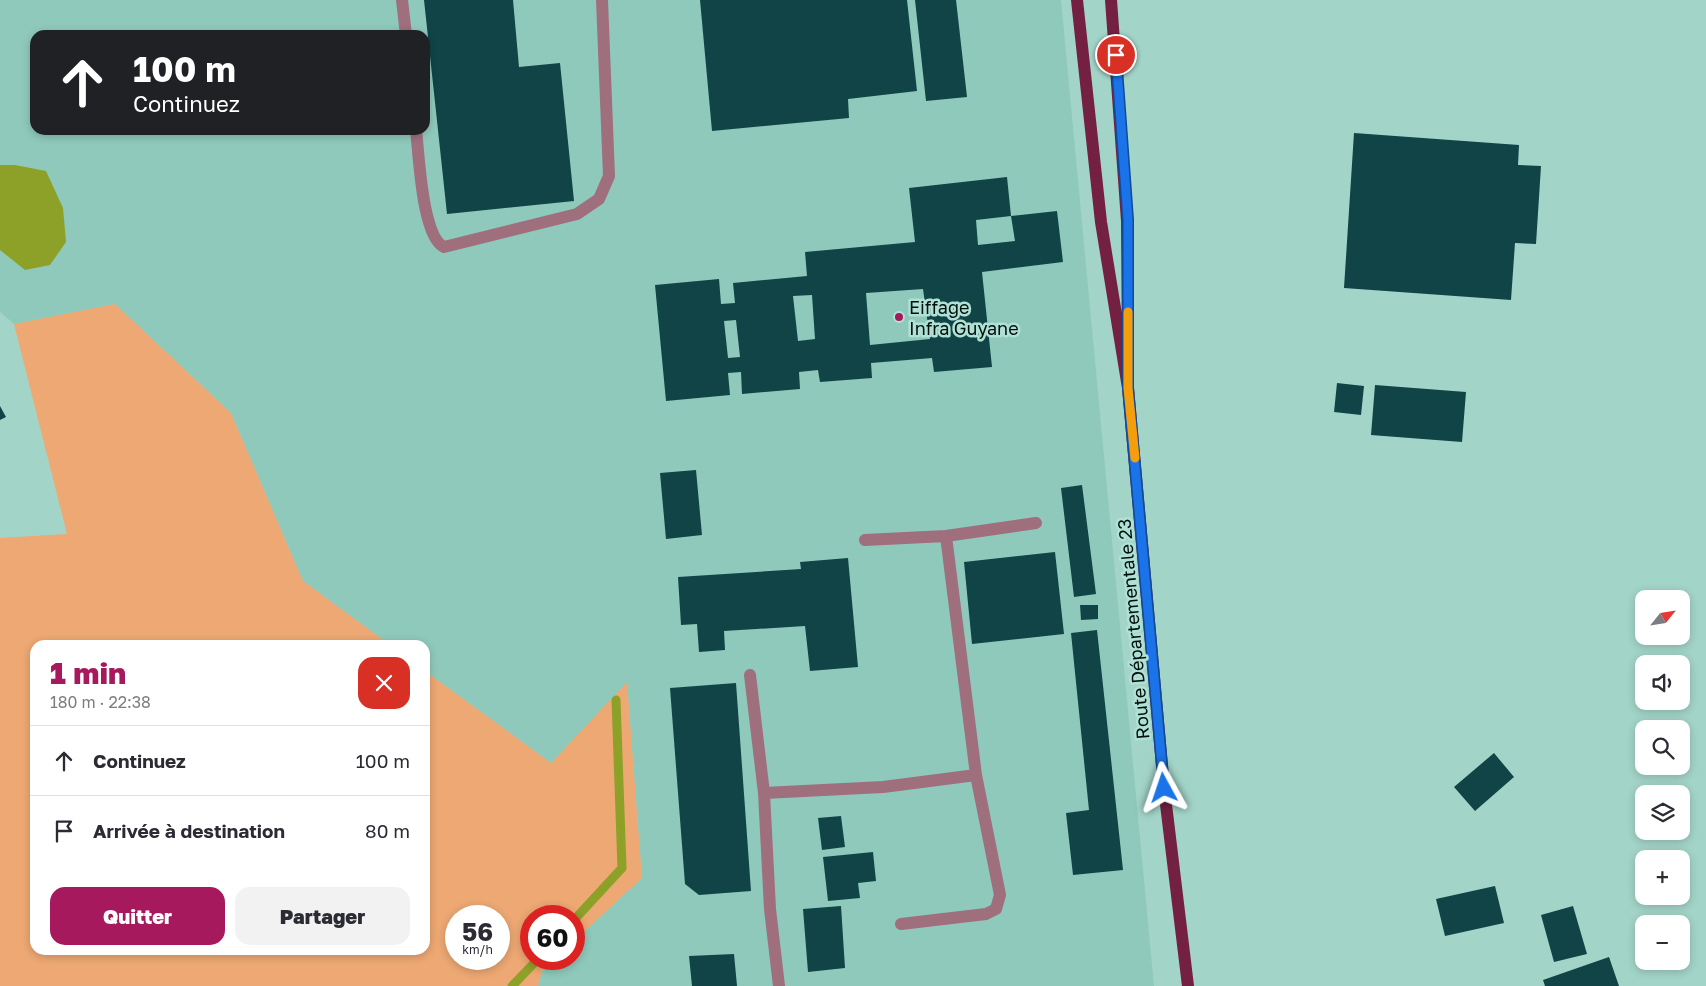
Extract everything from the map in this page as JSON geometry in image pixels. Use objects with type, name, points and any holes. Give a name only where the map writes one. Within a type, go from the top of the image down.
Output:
[{"type":"main road","points":[[1077,0],[1101,222],[1128,388]]},
{"type":"main road","points":[[1112,0],[1128,220],[1128,388]]},
{"type":"main road","name":"Route Départementale 23","points":[[1128,388],[1164,788],[1188,986]]},
{"type":"lane","points":[[402,0],[405,30]]},
{"type":"lane","points":[[417,135],[426,215],[432,236],[438,244],[444,247],[578,214],[599,198],[609,176],[602,0]]},
{"type":"lane","points":[[865,540],[946,536],[1036,523]]},
{"type":"lane","points":[[901,924],[986,914],[996,908],[1000,895],[976,775],[946,536]]},
{"type":"lane","points":[[750,675],[764,793],[770,909],[779,986]]},
{"type":"lane","points":[[764,793],[883,788],[976,775]]},
{"type":"shaded area","points":[[0,0],[1061,0],[1154,986],[538,986],[543,970],[585,970],[585,931],[642,878],[627,683],[551,763],[430,675],[430,640],[383,640],[303,581],[231,413],[115,304],[14,324],[0,312]]},
{"type":"shaded area","points":[[0,165],[15,165],[46,171],[63,208],[66,242],[50,265],[25,270],[0,250]]},
{"type":"shaded area","points":[[115,304],[231,413],[303,581],[383,640],[30,640],[30,955],[430,955],[430,675],[551,763],[627,682],[642,878],[585,931],[585,905],[520,905],[520,970],[543,970],[538,986],[0,986],[0,538],[67,534],[14,324]]},
{"type":"building","points":[[424,0],[513,0],[519,67],[560,63],[574,201],[447,214],[430,56],[430,30],[427,30]]},
{"type":"building","points":[[700,0],[907,0],[917,91],[848,99],[849,118],[712,131]]},
{"type":"building","points":[[915,0],[956,0],[967,97],[926,101]]},
{"type":"building","points":[[1354,133],[1519,145],[1518,165],[1541,166],[1536,244],[1515,243],[1511,300],[1344,288]]},
{"type":"building","points":[[1007,177],[1011,216],[1057,211],[1063,262],[982,272],[992,367],[934,372],[932,358],[871,363],[872,378],[820,382],[818,370],[799,372],[800,389],[742,394],[741,372],[728,373],[730,395],[666,401],[655,285],[719,279],[721,304],[735,303],[733,283],[807,276],[805,252],[915,242],[909,188]],"holes":[[[1011,216],[1015,241],[978,245],[976,220]],[[923,289],[930,339],[870,345],[866,293]],[[812,295],[815,339],[798,341],[793,296]],[[736,320],[740,357],[728,358],[724,321]]]},
{"type":"building","points":[[1337,383],[1364,386],[1361,415],[1334,412]]},
{"type":"building","points":[[1375,385],[1466,392],[1462,442],[1371,435]]},
{"type":"building","points":[[0,406],[6,417],[0,420]]},
{"type":"building","points":[[696,470],[702,535],[666,539],[660,473]]},
{"type":"building","points":[[1082,485],[1096,594],[1074,597],[1061,488]]},
{"type":"building","points":[[1055,552],[1064,634],[972,644],[964,562]]},
{"type":"building","points":[[848,558],[858,667],[810,671],[805,626],[724,631],[725,650],[699,652],[697,624],[681,625],[678,577],[801,569],[800,562]]},
{"type":"building","points":[[1080,605],[1098,605],[1098,619],[1081,620]]},
{"type":"building","points":[[1097,630],[1123,870],[1073,875],[1066,813],[1089,810],[1071,633]]},
{"type":"building","points":[[736,683],[751,891],[699,895],[685,884],[670,688]]},
{"type":"building","points":[[1494,753],[1514,777],[1475,811],[1454,787]]},
{"type":"building","points":[[841,816],[845,847],[822,850],[818,818]]},
{"type":"building","points":[[873,852],[876,881],[858,883],[860,898],[828,901],[823,857]]},
{"type":"building","points":[[1495,886],[1504,923],[1445,936],[1436,899]]},
{"type":"building","points":[[841,906],[845,968],[808,972],[803,909]]},
{"type":"building","points":[[1573,906],[1587,954],[1554,962],[1541,915]]},
{"type":"building","points":[[734,954],[737,986],[692,986],[689,956]]},
{"type":"building","points":[[1609,957],[1619,986],[1545,986],[1543,980]]},
{"type":"waterway","points":[[585,908],[622,868],[616,700]]},
{"type":"waterway","points":[[512,986],[527,970]]},
{"type":"slow traffic","points":[[1128,312],[1128,388],[1135,458]]},
{"type":"place","name":"Eiffage Infra Guyane","points":[[899,317]]},
{"type":"route","points":[[1116,55],[1128,220],[1128,388],[1164,788]]}]
